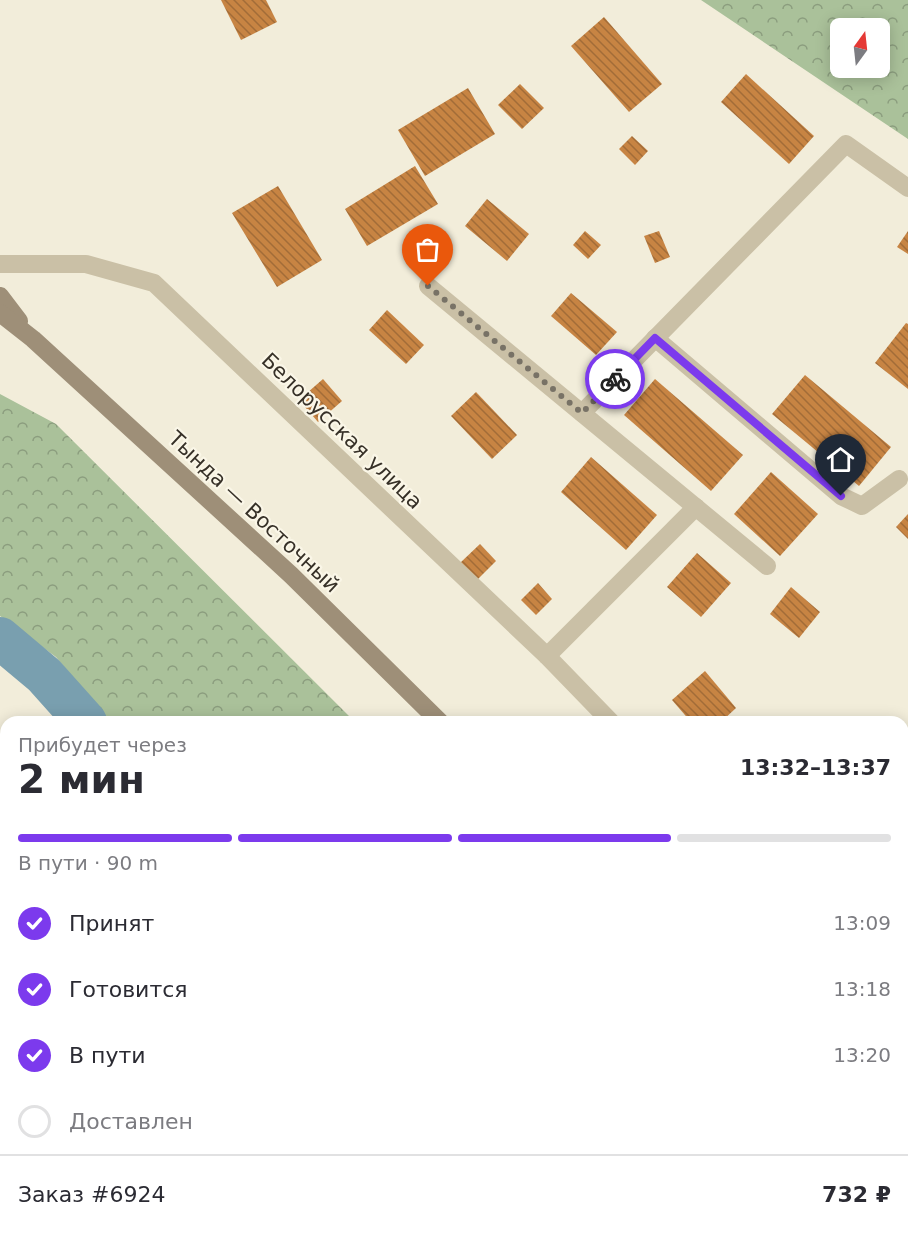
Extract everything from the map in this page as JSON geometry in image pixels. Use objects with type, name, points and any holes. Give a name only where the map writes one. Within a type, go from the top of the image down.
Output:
[{"type":"street","points":[[582,413],[846,144],[908,188]]},
{"type":"street","name":"Белорусская улица","points":[[0,264],[86,264],[154,283],[547,656],[605,716]]},
{"type":"street","points":[[428,286],[767,566]]},
{"type":"street","points":[[0,296],[33,339]]},
{"type":"street","points":[[0,313],[33,339]]},
{"type":"street","points":[[655,338],[841,496],[862,506],[899,479]]},
{"type":"street","name":"Тында — Восточный","points":[[33,339],[291,575],[434,716]]},
{"type":"street","points":[[547,656],[696,507]]},
{"type":"green space","points":[[701,0],[908,0],[908,139]]},
{"type":"green space","points":[[0,394],[56,424],[349,716],[105,716],[56,657],[0,616]]},
{"type":"building","points":[[221,0],[266,0],[277,22],[241,40]]},
{"type":"building","points":[[604,17],[662,84],[629,112],[571,46]]},
{"type":"building","points":[[746,74],[814,136],[789,164],[721,102]]},
{"type":"building","points":[[520,84],[544,108],[522,129],[498,105]]},
{"type":"building","points":[[468,88],[495,134],[425,176],[398,130]]},
{"type":"building","points":[[632,136],[648,151],[635,165],[619,149]]},
{"type":"building","points":[[415,166],[438,204],[367,246],[345,209]]},
{"type":"building","points":[[278,186],[322,260],[277,287],[232,213]]},
{"type":"building","points":[[487,199],[529,234],[507,261],[465,226]]},
{"type":"building","points":[[585,231],[601,245],[588,259],[573,245]]},
{"type":"building","points":[[659,231],[670,257],[655,263],[644,236]]},
{"type":"building","points":[[908,231],[908,254],[897,247]]},
{"type":"building","points":[[571,293],[617,332],[596,355],[551,316]]},
{"type":"building","points":[[387,310],[424,345],[406,364],[369,330]]},
{"type":"building","points":[[906,323],[908,324],[908,389],[875,363]]},
{"type":"building","points":[[805,375],[891,447],[859,486],[772,414]]},
{"type":"building","points":[[323,379],[342,401],[318,422],[299,400]]},
{"type":"building","points":[[655,379],[743,455],[711,491],[624,415]]},
{"type":"building","points":[[476,392],[517,435],[492,459],[451,416]]},
{"type":"building","points":[[591,457],[657,515],[626,550],[561,492]]},
{"type":"building","points":[[771,472],[818,514],[780,556],[734,514]]},
{"type":"building","points":[[908,514],[908,539],[896,527]]},
{"type":"building","points":[[480,544],[496,561],[477,580],[460,563]]},
{"type":"building","points":[[697,553],[731,583],[701,617],[667,587]]},
{"type":"building","points":[[538,583],[552,599],[536,615],[521,600]]},
{"type":"building","points":[[791,587],[820,612],[799,638],[770,614]]},
{"type":"building","points":[[705,671],[736,708],[727,716],[686,716],[672,700]]},
{"type":"waterway","points":[[0,638],[44,675],[81,716]]},
{"type":"way so far","points":[[428,286],[582,413],[615,379]]},
{"type":"route","points":[[615,379],[655,338],[841,496]]}]
